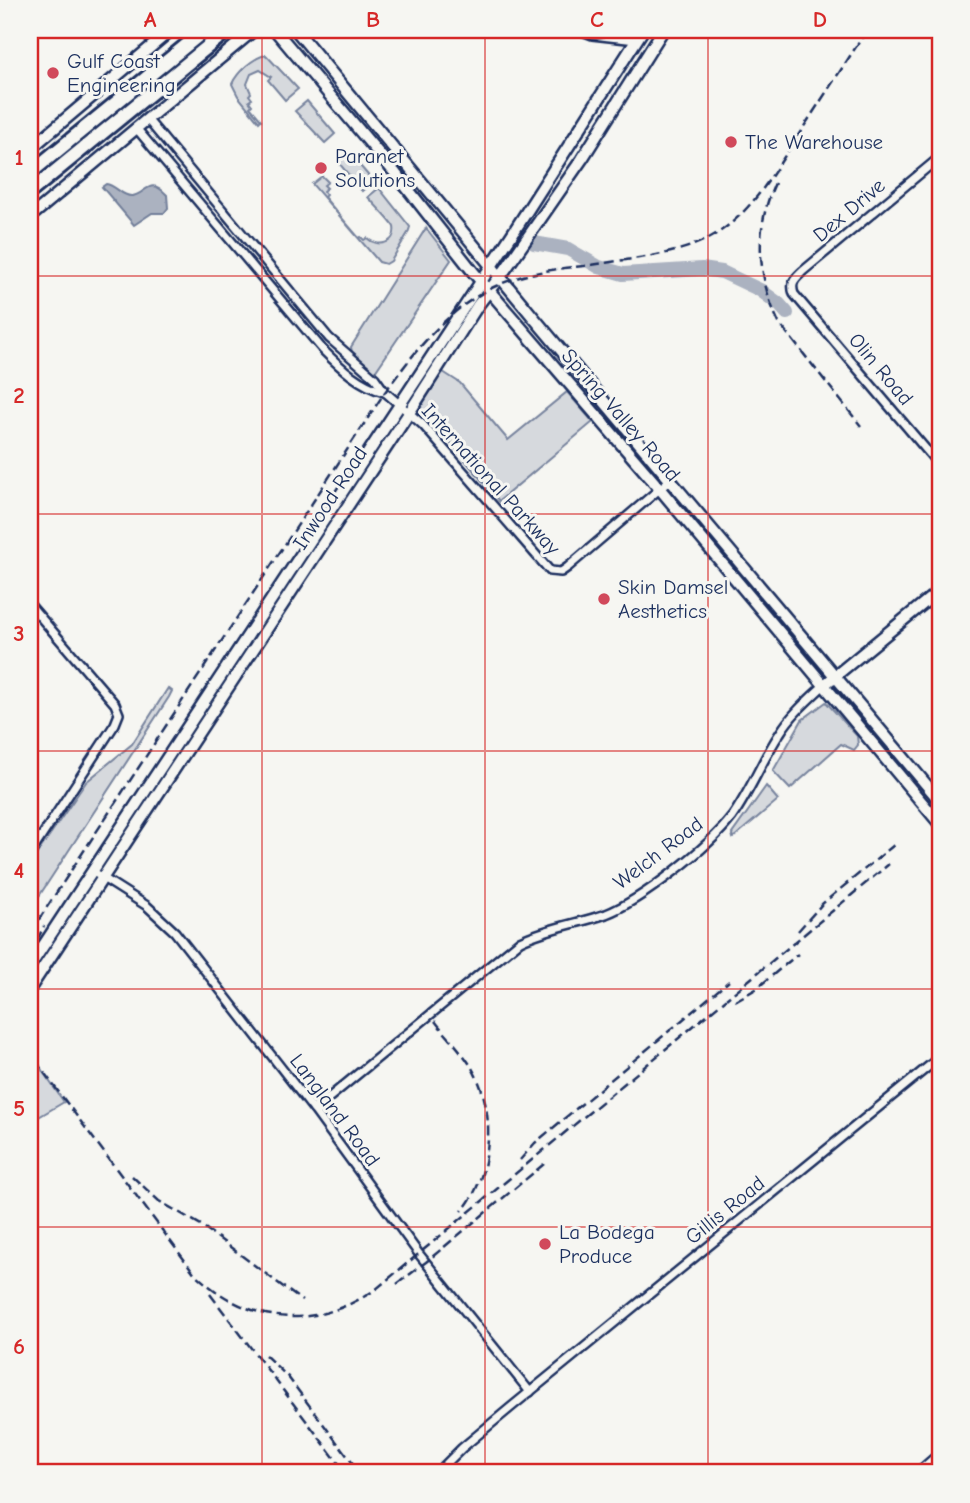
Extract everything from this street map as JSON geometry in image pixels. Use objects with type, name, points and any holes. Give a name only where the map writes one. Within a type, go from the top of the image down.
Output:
[{"type":"highway","points":[[30,173],[205,30]]},
{"type":"highway","points":[[30,192],[228,30]]},
{"type":"main road","points":[[30,149],[171,30]]},
{"type":"main road","points":[[241,41],[246,30]]},
{"type":"main road","points":[[30,217],[254,30]]},
{"type":"main road","name":"Spring Valley Road","points":[[275,30],[396,174],[488,290],[660,489],[940,824]]},
{"type":"main road","name":"Spring Valley Road","points":[[296,30],[499,277],[940,801]]},
{"type":"main road","name":"Inwood Road","points":[[30,966],[491,266],[643,30]]},
{"type":"main road","name":"Inwood Road","points":[[30,988],[488,290],[582,159],[663,30]]},
{"type":"main road","points":[[636,40],[651,48]]},
{"type":"main road","points":[[566,147],[582,159]]},
{"type":"main road","points":[[396,174],[424,198],[434,198]]},
{"type":"main road","points":[[430,217],[439,214],[446,221],[454,222]]},
{"type":"main road","points":[[596,415],[607,405]]},
{"type":"main road","points":[[298,558],[309,565]]},
{"type":"main road","name":"Welch Road","points":[[823,686],[940,590]]},
{"type":"main road","points":[[179,738],[191,745]]},
{"type":"street","points":[[579,30],[592,35],[636,40]]},
{"type":"street","name":"International Parkway","points":[[146,120],[321,329],[423,425],[544,565],[555,573],[568,567],[670,480]]},
{"type":"street","name":"International Parkway","points":[[136,128],[323,350],[357,380],[369,388],[385,392]]},
{"type":"street","name":"Dex Drive","points":[[794,295],[794,279],[940,157]]},
{"type":"street","name":"Olin Road","points":[[794,295],[940,466]]},
{"type":"street","points":[[30,605],[115,704],[118,715],[115,724],[30,854]]},
{"type":"street","name":"Welch Road","points":[[314,1110],[520,941],[607,914],[654,887],[675,870],[731,818],[760,772],[779,734],[791,717],[823,686]]},
{"type":"street","name":"Langland Road","points":[[92,871],[148,906],[175,932],[314,1110],[419,1254],[530,1392]]},
{"type":"street","name":"Gillis Road","points":[[437,1473],[462,1448],[940,1057]]},
{"type":"street","points":[[916,1473],[940,1453]]},
{"type":"shaded area","points":[[266,55],[298,89],[285,100],[268,80],[271,77],[260,70],[251,74],[247,84],[252,99],[249,101],[252,105],[250,107],[261,120],[259,122],[232,84],[246,66]]},
{"type":"shaded area","points":[[307,101],[335,134],[325,143],[295,111]]},
{"type":"shaded area","points":[[349,153],[373,181],[362,191],[338,162]]},
{"type":"shaded area","points":[[322,176],[328,182],[324,185],[327,188],[323,191],[326,195],[324,197],[359,238],[385,243],[392,237],[394,227],[368,197],[379,188],[410,227],[391,261],[386,264],[379,262],[312,184]]},
{"type":"shaded area","points":[[106,184],[132,196],[152,186],[156,187],[167,195],[168,208],[164,213],[152,213],[134,225],[102,187]]},
{"type":"shaded area","points":[[426,228],[451,260],[375,372],[352,353],[351,347]]},
{"type":"shaded area","points":[[440,370],[460,383],[508,440],[567,392],[593,422],[499,501],[423,414],[419,403]]},
{"type":"shaded area","points":[[168,688],[172,691],[169,697],[30,910],[30,864],[86,782],[132,744]]},
{"type":"shaded area","points":[[826,702],[857,736],[858,745],[854,750],[841,744],[790,789],[773,771],[802,720]]},
{"type":"shaded area","points":[[766,786],[778,800],[733,838],[732,834]]},
{"type":"shaded area","points":[[30,1049],[64,1102],[30,1122]]},
{"type":"waterway","points":[[534,243],[568,249],[599,267],[623,274],[702,269],[722,272],[760,290],[787,313]]},
{"type":"railway","points":[[30,933],[385,392],[434,332],[478,295],[507,282],[550,270],[676,251],[711,237],[726,227],[755,199],[769,180],[867,30]]},
{"type":"railway","points":[[775,183],[768,201],[761,236],[763,270],[772,305],[779,323],[861,426]]},
{"type":"railway","points":[[798,931],[822,904],[894,845]]},
{"type":"railway","points":[[30,1046],[40,1067],[195,1274],[237,1304],[260,1312],[282,1316],[328,1312],[375,1290],[889,864]]},
{"type":"railway","points":[[30,954],[44,926]]},
{"type":"railway","points":[[735,1001],[756,989],[798,954]]},
{"type":"railway","points":[[520,1160],[535,1143],[729,981]]},
{"type":"railway","points":[[435,1021],[469,1063],[478,1080],[488,1119],[486,1159],[481,1178],[462,1211]]},
{"type":"railway","points":[[397,1284],[544,1164]]},
{"type":"railway","points":[[132,1176],[159,1201],[201,1225],[302,1301]]},
{"type":"railway","points":[[210,1294],[346,1473]]},
{"type":"railway","points":[[265,1355],[288,1377],[360,1473]]},
{"type":"place","name":"Gulf Coast Engineering","points":[[53,73]]},
{"type":"place","name":"The Warehouse","points":[[731,142]]},
{"type":"place","name":"Paranet Solutions","points":[[321,168]]},
{"type":"place","name":"Skin Damsel Aesthetics","points":[[604,599]]},
{"type":"place","name":"La Bodega Produce","points":[[545,1244]]}]
